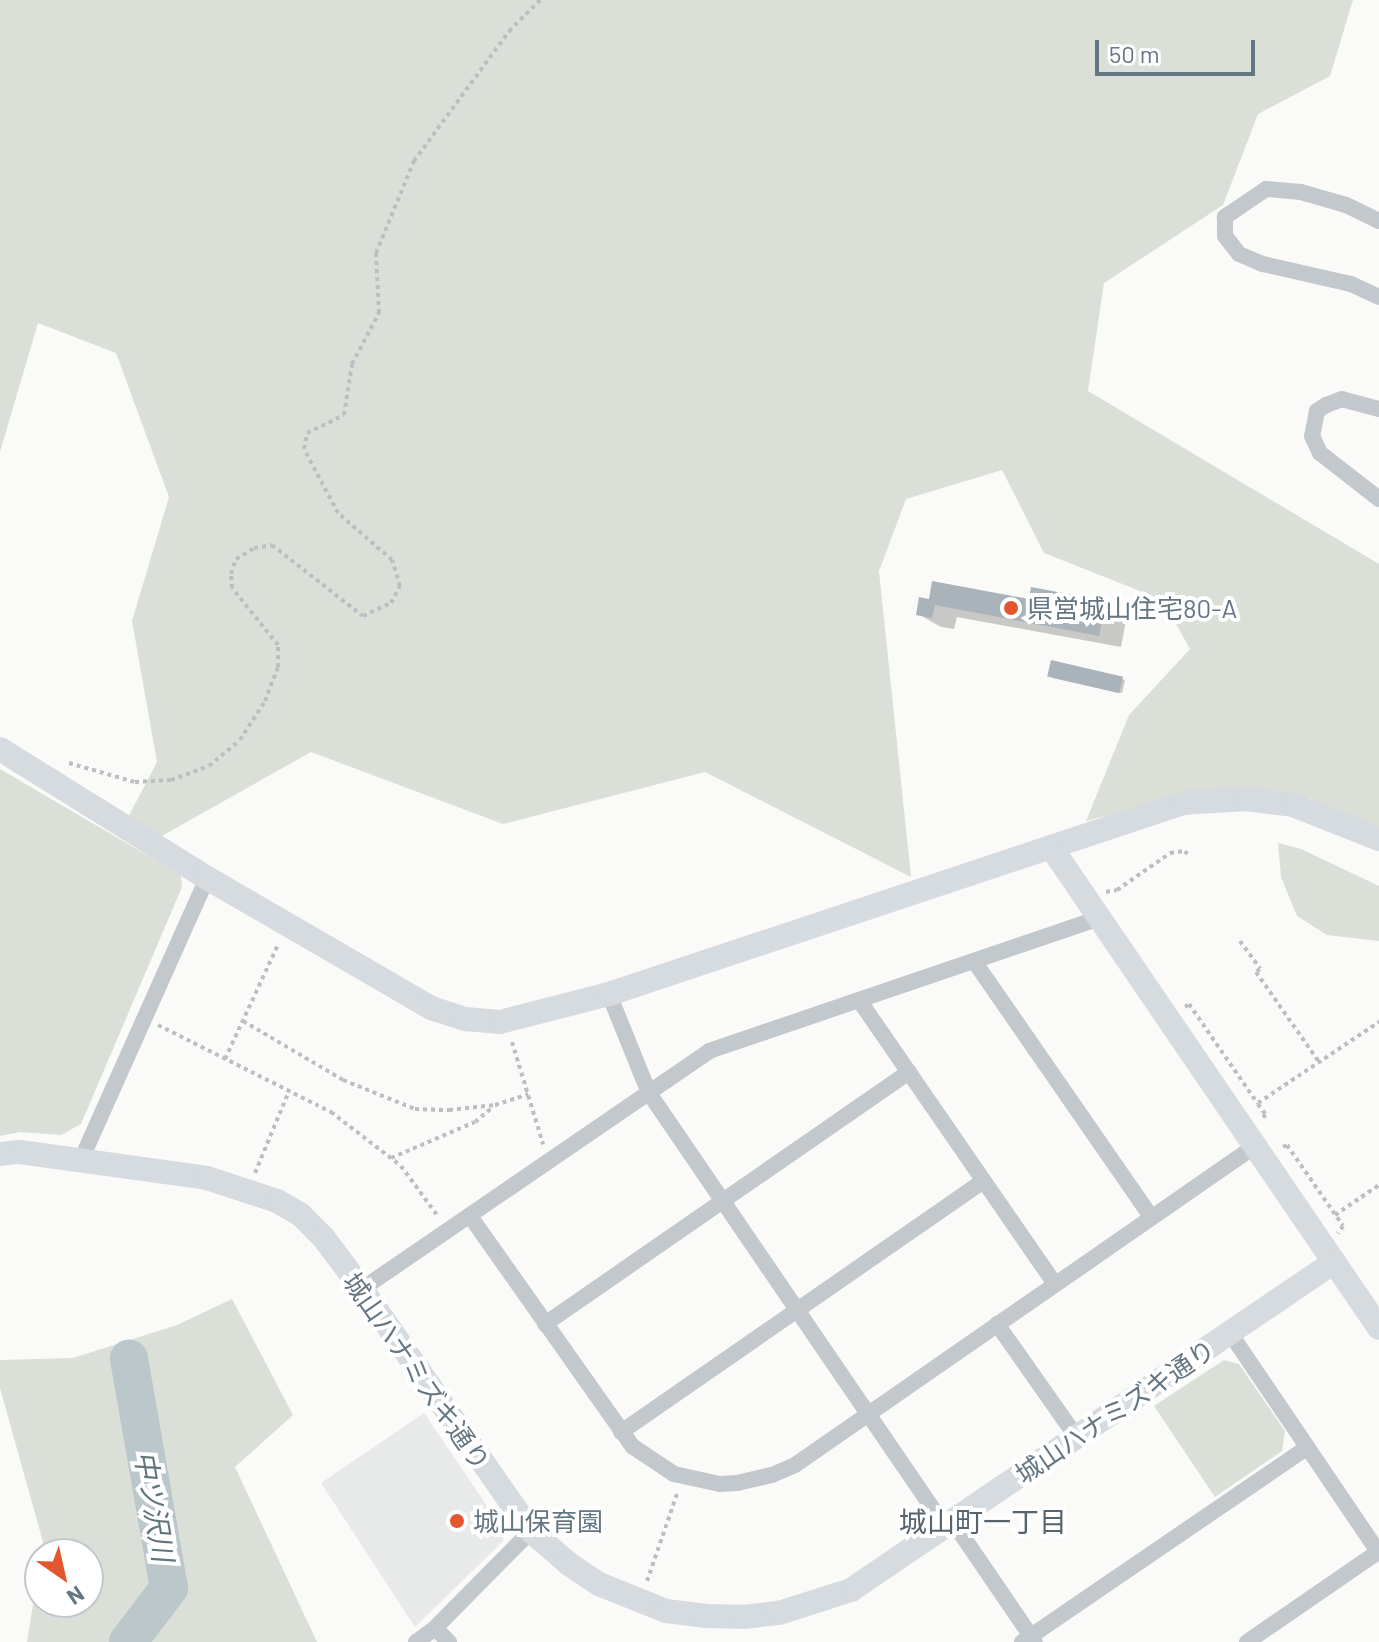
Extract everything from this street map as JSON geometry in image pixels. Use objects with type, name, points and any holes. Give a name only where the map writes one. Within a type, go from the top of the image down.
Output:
[{"type":"street","points":[[1379,221],[1346,205],[1301,192],[1266,189],[1225,217],[1225,236],[1239,254],[1263,264],[1351,284],[1379,297]]},
{"type":"street","points":[[1379,409],[1363,401],[1342,399],[1326,405],[1317,411],[1312,436],[1320,453],[1379,499]]},
{"type":"street","points":[[0,749],[207,878],[431,1008],[465,1019],[505,1021],[609,994],[1183,803],[1246,799],[1293,805],[1379,839]]},
{"type":"street","points":[[1051,847],[1099,906],[1262,1140],[1334,1250],[1379,1328]]},
{"type":"street","points":[[81,1160],[207,878]]},
{"type":"street","points":[[362,1289],[709,1051],[974,961],[1099,906]]},
{"type":"street","points":[[974,961],[1151,1217]]},
{"type":"street","points":[[609,994],[649,1093],[869,1414],[1029,1640],[1306,1448]]},
{"type":"street","points":[[859,1000],[1055,1284]]},
{"type":"street","points":[[545,1324],[909,1072]]},
{"type":"street","points":[[470,1216],[621,1432],[644,1457],[683,1476],[720,1484],[772,1475],[795,1465],[1262,1140]]},
{"type":"street","name":"城山ハナミズキ通り","points":[[0,1154],[20,1152],[207,1178],[248,1190],[301,1215],[323,1237],[362,1289],[531,1531],[569,1564],[599,1584],[666,1611],[705,1616],[744,1617],[779,1613],[851,1590],[1230,1333],[1334,1250]]},
{"type":"street","points":[[621,1432],[984,1181]]},
{"type":"street","points":[[997,1324],[1077,1438]]},
{"type":"street","points":[[1230,1333],[1379,1553],[1247,1642]]},
{"type":"street","points":[[416,1642],[435,1628],[531,1531]]},
{"type":"street","points":[[435,1628],[449,1642]]},
{"type":"path","points":[[48,778],[67,763],[135,782],[171,780],[209,766],[240,740],[265,701],[278,667],[278,645],[232,588],[231,574],[236,559],[254,548],[272,545],[363,616],[391,603],[400,586],[392,560],[338,513],[304,449],[307,433],[344,415],[352,364],[379,313],[376,253],[414,161],[509,31],[540,0]]},
{"type":"path","points":[[1099,906],[1170,853],[1185,851],[1189,857]]},
{"type":"path","points":[[225,1059],[288,925]]},
{"type":"path","points":[[1240,941],[1260,969],[1256,972],[1319,1062]]},
{"type":"path","points":[[1178,1011],[1189,1004],[1266,1115],[1262,1140],[1287,1145],[1343,1226],[1334,1250]]},
{"type":"path","points":[[144,1018],[331,1112],[391,1158],[448,1230]]},
{"type":"path","points":[[243,1021],[343,1080],[415,1109],[449,1110],[495,1105],[528,1094]]},
{"type":"path","points":[[505,1021],[548,1162]]},
{"type":"path","points":[[1258,1104],[1379,1022]]},
{"type":"path","points":[[248,1190],[289,1091]]},
{"type":"path","points":[[391,1158],[475,1122],[495,1105]]},
{"type":"path","points":[[1335,1215],[1379,1185]]},
{"type":"path","points":[[640,1602],[683,1476]]},
{"type":"shaded area","points":[[0,0],[1353,0],[1330,76],[1258,114],[1223,205],[1104,283],[1088,391],[1379,564],[1379,842],[1309,798],[1202,791],[1086,821],[1129,715],[1190,649],[1163,600],[1044,553],[1002,470],[906,499],[879,571],[911,877],[705,772],[503,824],[311,752],[144,846],[123,827],[157,762],[132,621],[169,497],[116,353],[38,323],[0,452]]},
{"type":"shaded area","points":[[0,769],[181,875],[182,887],[81,1124],[61,1135],[20,1132],[0,1136]]},
{"type":"shaded area","points":[[1278,843],[1301,849],[1379,886],[1379,941],[1327,935],[1297,916],[1281,877]]},
{"type":"shaded area","points":[[232,1299],[293,1415],[235,1467],[317,1642],[27,1642],[31,1618],[104,1618],[104,1538],[42,1538],[0,1388],[0,1360],[73,1358],[177,1325]]},
{"type":"shaded area","points":[[1224,1360],[1239,1364],[1285,1431],[1282,1451],[1215,1497],[1154,1406]]},
{"type":"shaded area","points":[[424,1413],[502,1528],[503,1541],[415,1627],[321,1483]]},
{"type":"building","name":"県営城山住宅80-A","points":[[932,581],[1029,599],[1031,587],[1106,601],[1099,636],[935,605],[932,618],[916,615],[919,597],[929,599]]},
{"type":"building","points":[[1051,660],[1123,677],[1119,693],[1047,677]]},
{"type":"waterway","name":"中ツ沢川","points":[[128,1642],[169,1588],[129,1358]]},
{"type":"place","name":"県営城山住宅80-A","points":[[1011,608]]},
{"type":"place","name":"城山保育園","points":[[457,1521]]},
{"type":"district","name":"城山町一丁目","points":[[983,1521]]}]
